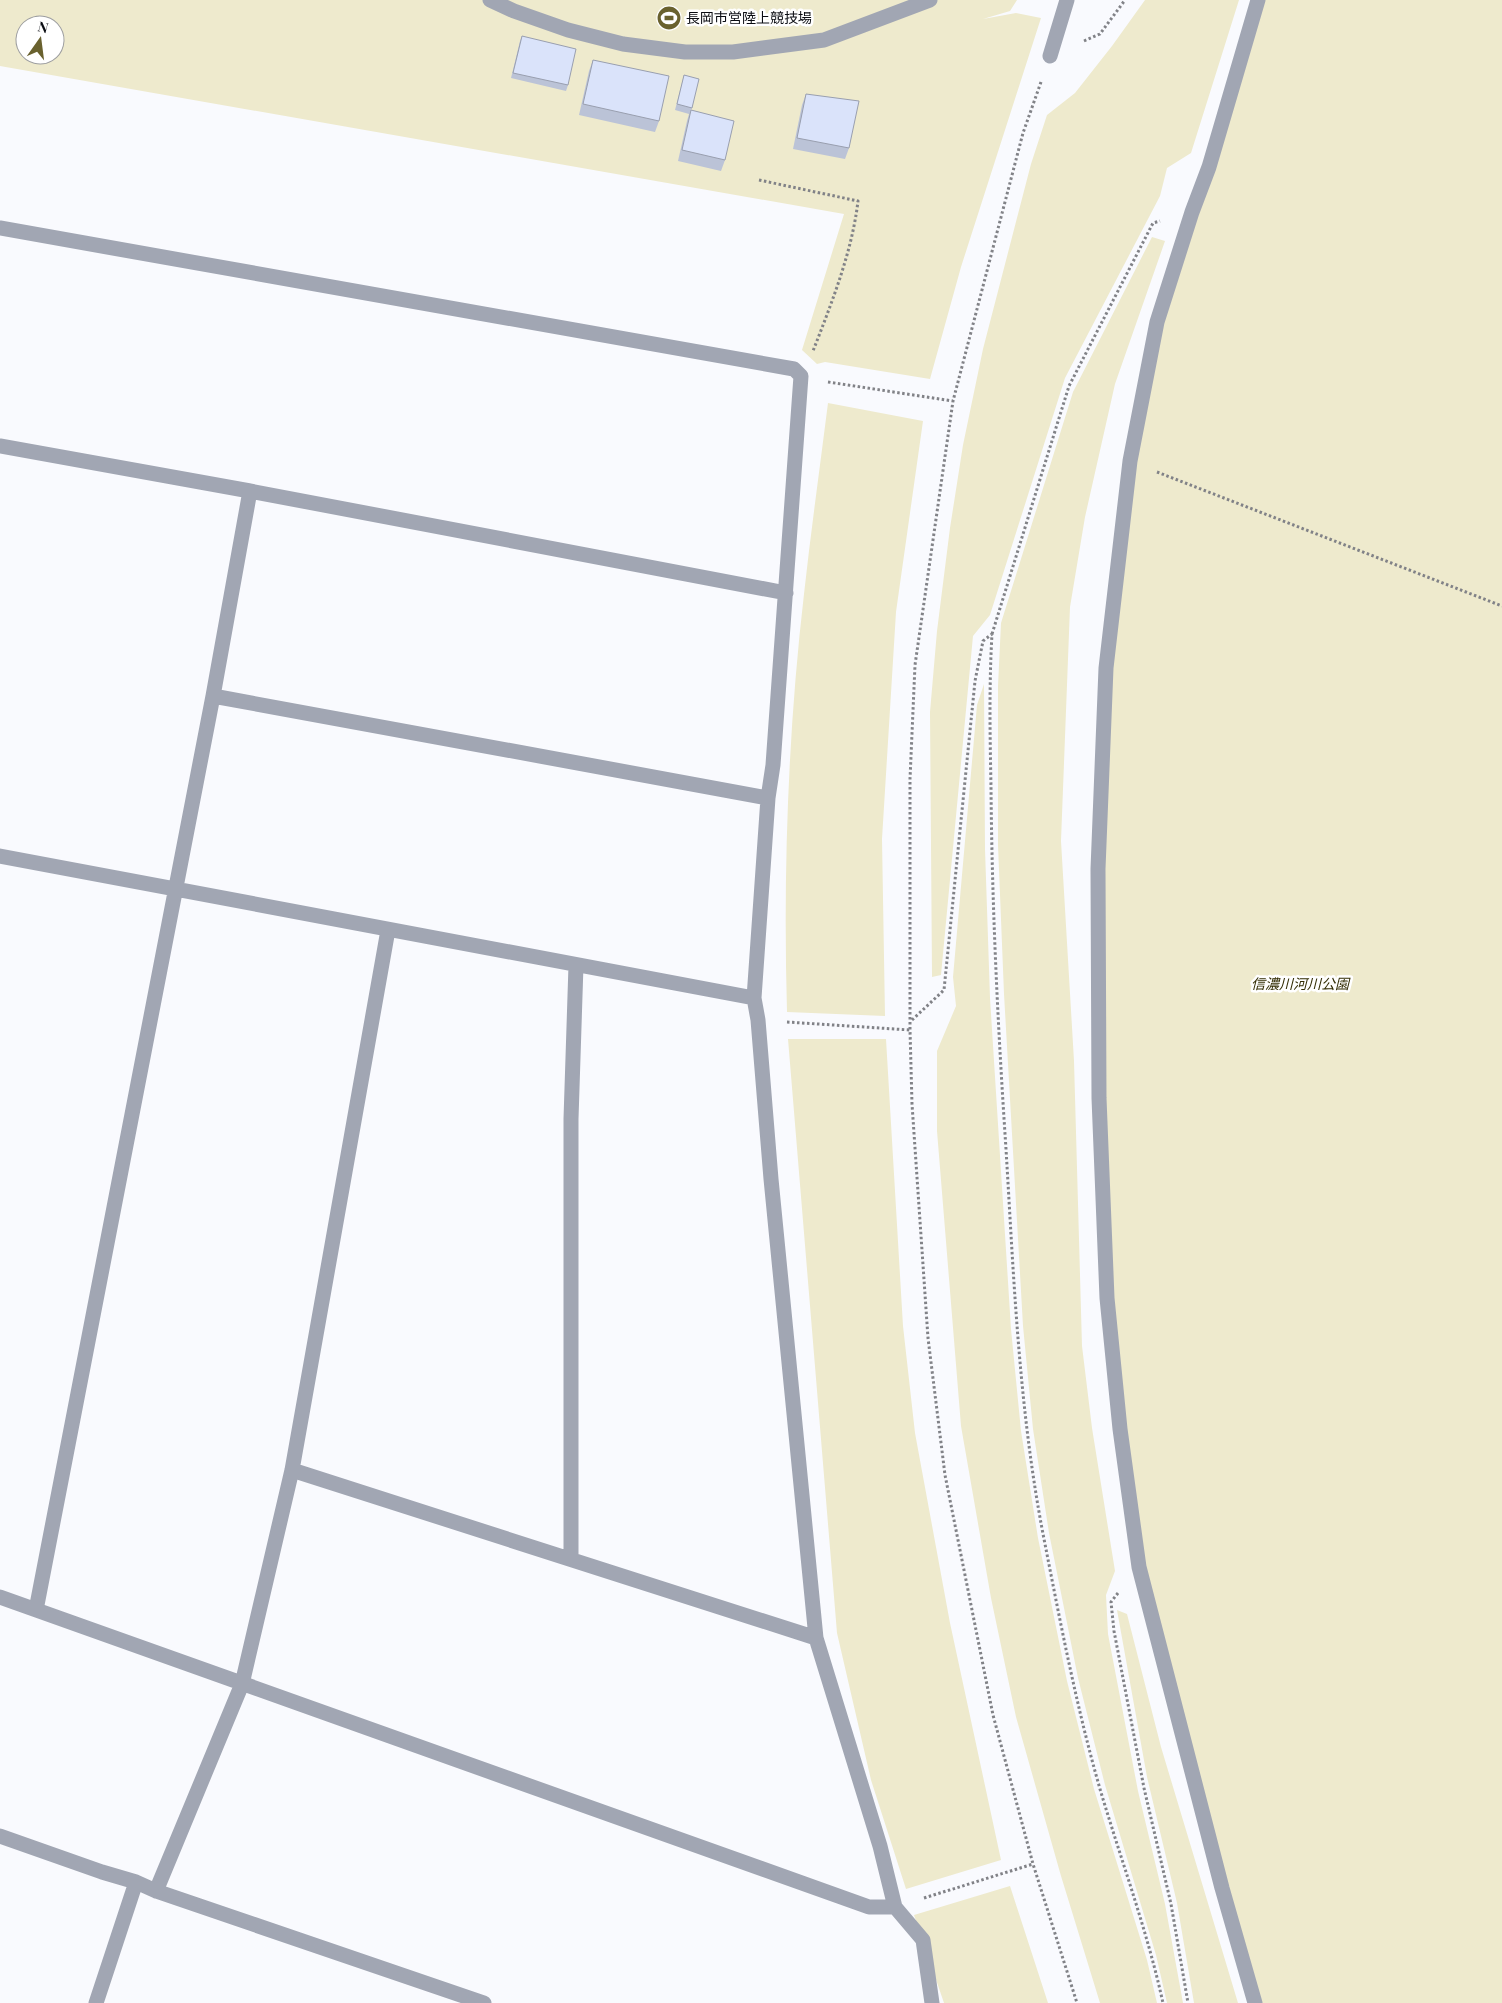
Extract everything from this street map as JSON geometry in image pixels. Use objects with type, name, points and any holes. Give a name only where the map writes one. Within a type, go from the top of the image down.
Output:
[{"type":"street","points":[[490,0],[514,11],[568,30],[623,44],[685,52],[733,52],[824,40],[930,0]]},
{"type":"street","points":[[1050,56],[1067,0]]},
{"type":"street","points":[[1255,2003],[1222,1888],[1139,1568],[1120,1429],[1107,1298],[1099,1088],[1098,869],[1106,668],[1130,461],[1158,322],[1192,212],[1209,167],[1258,0]]},
{"type":"street","points":[[0,228],[794,369],[801,376],[754,998],[758,1020],[772,1189],[816,1638],[880,1846],[895,1907],[923,1940],[932,2003]]},
{"type":"street","points":[[0,446],[250,491],[786,593]]},
{"type":"street","points":[[36,1610],[213,696],[250,491]]},
{"type":"street","points":[[213,696],[768,798]]},
{"type":"street","points":[[0,856],[754,998]]},
{"type":"street","points":[[156,1891],[242,1684],[292,1470],[388,930]]},
{"type":"street","points":[[571,1558],[571,1118],[576,965]]},
{"type":"street","points":[[292,1470],[816,1638]]},
{"type":"street","points":[[0,1597],[869,1907],[895,1907]]},
{"type":"street","points":[[0,1836],[484,2003]]},
{"type":"street","points":[[96,2003],[136,1882]]},
{"type":"path","points":[[1077,2003],[1032,1864],[993,1715],[945,1475],[928,1338],[912,1104],[910,1030],[910,779],[915,665],[953,401],[1023,133],[1050,56],[1100,34],[1125,0]]},
{"type":"path","points":[[758,180],[858,201],[856,221],[836,292],[801,376]]},
{"type":"path","points":[[1163,2003],[1155,1966],[1100,1788],[1073,1679],[1044,1541],[1027,1432],[1018,1333],[1000,1062],[992,877],[990,680],[992,634],[1069,386],[1153,223],[1192,212]]},
{"type":"path","points":[[828,382],[953,401]]},
{"type":"path","points":[[1130,461],[1502,606]]},
{"type":"path","points":[[911,1020],[944,990],[975,681],[983,641],[992,634]]},
{"type":"path","points":[[758,1020],[910,1030]]},
{"type":"path","points":[[1139,1568],[1112,1602],[1114,1631],[1144,1788],[1171,1904],[1188,2003]]},
{"type":"path","points":[[895,1907],[1032,1864]]},
{"type":"green space","points":[[0,0],[1017,0],[1010,11],[983,19],[1016,13],[1041,18],[961,267],[930,379],[825,362],[817,364],[802,350],[844,214],[0,66]]},
{"type":"green space","points":[[1145,0],[1239,0],[1191,153],[1167,168],[1160,196],[1065,378],[990,615],[973,636],[941,975],[932,977],[930,712],[937,631],[950,528],[963,445],[983,349],[1031,164],[1047,115],[1075,93]]},
{"type":"green space","name":"信濃川河川公園","points":[[1258,0],[1502,0],[1502,2003],[1255,2003],[1139,1567],[1120,1429],[1099,1098],[1106,668],[1157,322]]},
{"type":"green space","points":[[1152,237],[1165,241],[1115,384],[1085,517],[1070,607],[1061,841],[1074,1061],[1082,1346],[1092,1428],[1115,1571],[1106,1595],[1108,1634],[1138,1791],[1165,1904],[1183,2003],[1167,2003],[1156,1955],[1105,1785],[1078,1678],[1049,1533],[1033,1429],[1023,1326],[1004,994],[998,845],[998,686],[1001,623],[1073,392]]},
{"type":"green space","points":[[828,403],[923,421],[896,612],[882,839],[885,1016],[787,1012],[786,855],[794,698],[807,570]]},
{"type":"green space","points":[[984,684],[985,849],[990,998],[1011,1329],[1021,1431],[1038,1538],[1067,1681],[1094,1789],[1147,1960],[1157,2003],[1100,2003],[1061,1876],[1016,1717],[991,1598],[961,1426],[937,1131],[937,1051],[956,1006],[953,977],[977,705]]},
{"type":"green space","points":[[788,1039],[886,1039],[903,1326],[915,1433],[950,1623],[1001,1860],[906,1889],[871,1780],[837,1633]]},
{"type":"green space","points":[[1117,1610],[1127,1614],[1161,1747],[1238,2003],[1194,2003],[1177,1903],[1147,1777]]},
{"type":"green space","points":[[1010,1886],[1048,2003],[944,2003],[914,1915]]},
{"type":"building","points":[[522,36],[576,49],[568,85],[513,73]]},
{"type":"building","points":[[593,60],[669,76],[659,121],[583,104]]},
{"type":"building","points":[[684,75],[699,79],[692,108],[677,104]]},
{"type":"building","points":[[806,94],[859,101],[849,148],[797,138]]},
{"type":"building","points":[[691,110],[734,121],[725,160],[682,150]]},
{"type":"place","name":"長岡市営陸上競技場","points":[[669,18]]}]
